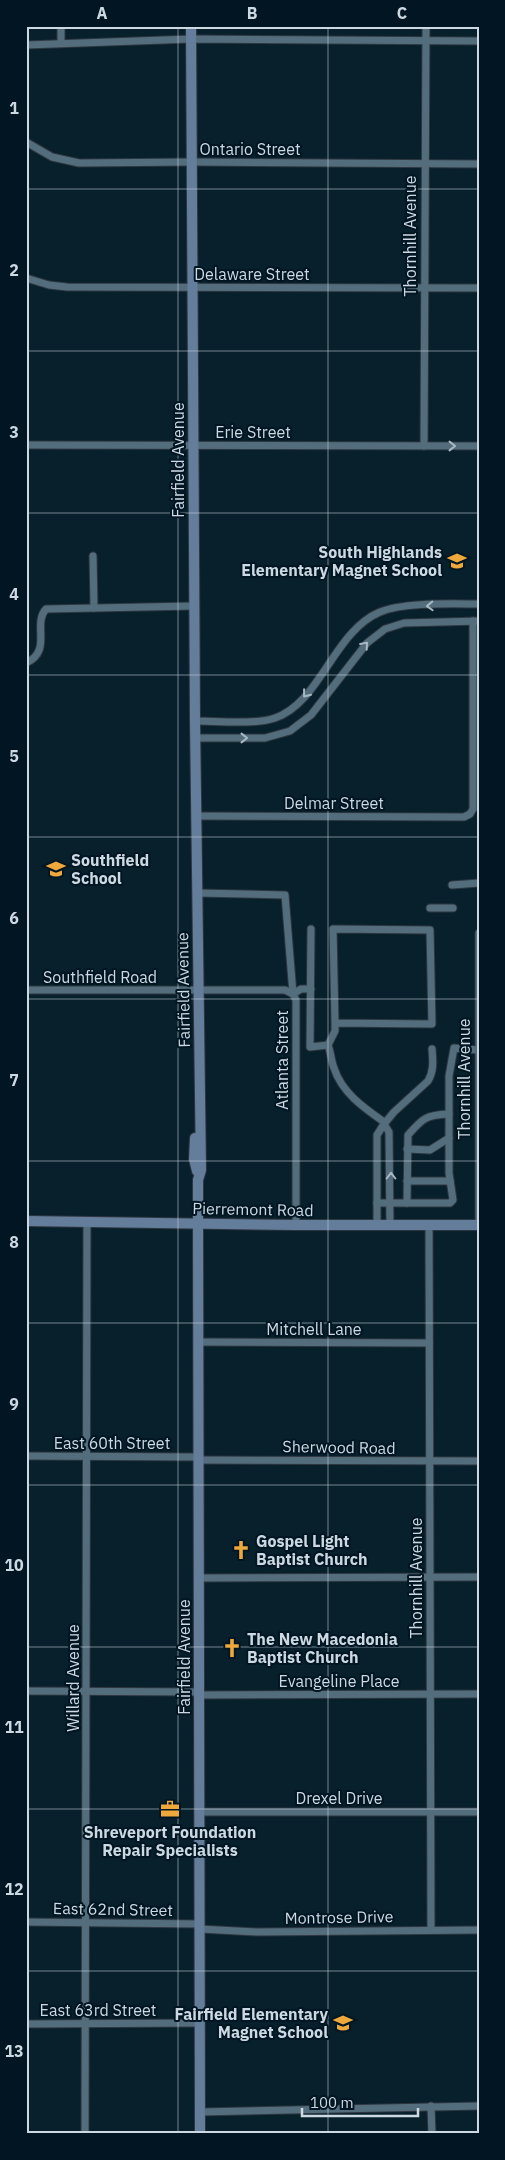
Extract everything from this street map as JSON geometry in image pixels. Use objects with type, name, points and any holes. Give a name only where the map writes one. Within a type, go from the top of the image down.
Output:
[{"type":"street","points":[[61,26],[61,43]]},
{"type":"street","name":"Fairfield Avenue","points":[[191,26],[192,446],[199,1086],[195,1098],[194,1159],[198,1180],[200,2134]]},
{"type":"street","name":"Thornhill Avenue","points":[[424,446],[426,26]]},
{"type":"street","points":[[26,45],[191,39],[479,41]]},
{"type":"street","name":"Ontario Street","points":[[26,142],[52,157],[73,162],[479,164]]},
{"type":"street","name":"Delaware Street","points":[[26,278],[67,288],[479,288]]},
{"type":"street","name":"Erie Street","points":[[26,445],[479,446]]},
{"type":"street","points":[[93,556],[94,608]]},
{"type":"street","points":[[195,721],[267,720],[284,714],[303,698],[353,631],[379,612],[402,607],[479,604]]},
{"type":"street","points":[[26,663],[37,656],[41,645],[44,611],[50,608],[194,606]]},
{"type":"street","points":[[195,738],[265,738],[290,731],[311,714],[366,643],[385,629],[404,623],[476,621]]},
{"type":"street","name":"Delmar Street","points":[[196,816],[464,817],[470,814],[473,809],[476,621]]},
{"type":"street","points":[[452,885],[479,883]]},
{"type":"street","name":"Atlanta Street","points":[[197,893],[285,895],[293,994],[296,1000],[296,1225]]},
{"type":"street","points":[[430,908],[453,908]]},
{"type":"street","points":[[311,929],[310,1047],[328,1046]]},
{"type":"street","points":[[335,1023],[432,1024],[430,930],[333,930],[335,1032],[328,1046],[333,1067],[341,1084],[354,1098],[384,1123],[389,1132],[390,1225]]},
{"type":"street","name":"Thornhill Avenue","points":[[479,933],[479,1225]]},
{"type":"street","points":[[293,994],[301,989],[311,989]]},
{"type":"street","name":"Southfield Road","points":[[26,990],[285,990],[293,994]]},
{"type":"street","points":[[377,1203],[450,1203],[453,1200],[450,1181],[449,1114],[450,1076],[454,1048],[478,1050]]},
{"type":"street","points":[[377,1225],[377,1135],[384,1123],[432,1075],[434,1063],[432,1049]]},
{"type":"street","points":[[407,1203],[408,1134],[420,1121],[430,1115],[449,1114]]},
{"type":"street","points":[[407,1149],[430,1150],[449,1138]]},
{"type":"street","points":[[407,1181],[450,1181]]},
{"type":"street","name":"Pierremont Road","points":[[26,1221],[296,1225],[479,1225]]},
{"type":"street","name":"Willard Avenue","points":[[85,2134],[87,1221]]},
{"type":"street","name":"Thornhill Avenue","points":[[429,1225],[431,1930]]},
{"type":"street","name":"Mitchell Lane","points":[[198,1342],[430,1343]]},
{"type":"street","name":"East 60th Street","points":[[26,1456],[198,1458]]},
{"type":"street","name":"Sherwood Road","points":[[198,1458],[479,1461]]},
{"type":"street","points":[[198,1578],[479,1577]]},
{"type":"street","name":"Evangeline Place","points":[[26,1691],[479,1694]]},
{"type":"street","name":"Drexel Drive","points":[[200,1812],[479,1812]]},
{"type":"street","name":"East 62nd Street","points":[[26,1922],[200,1926]]},
{"type":"street","name":"Montrose Drive","points":[[200,1926],[257,1932],[479,1930]]},
{"type":"street","name":"East 63rd Street","points":[[26,2024],[200,2024]]},
{"type":"street","points":[[431,2106],[432,2134]]},
{"type":"street","points":[[200,2112],[479,2106]]},
{"type":"place","name":"South Highlands Elementary Magnet School","points":[[457,561]]},
{"type":"place","name":"Southfield School","points":[[56,869]]},
{"type":"place","name":"Gospel Light Baptist Church","points":[[241,1550]]},
{"type":"place","name":"The New Macedonia Baptist Church","points":[[232,1648]]},
{"type":"place","name":"Shreveport Foundation Repair Specialists","points":[[170,1809]]},
{"type":"place","name":"Fairfield Elementary Magnet School","points":[[343,2023]]}]
